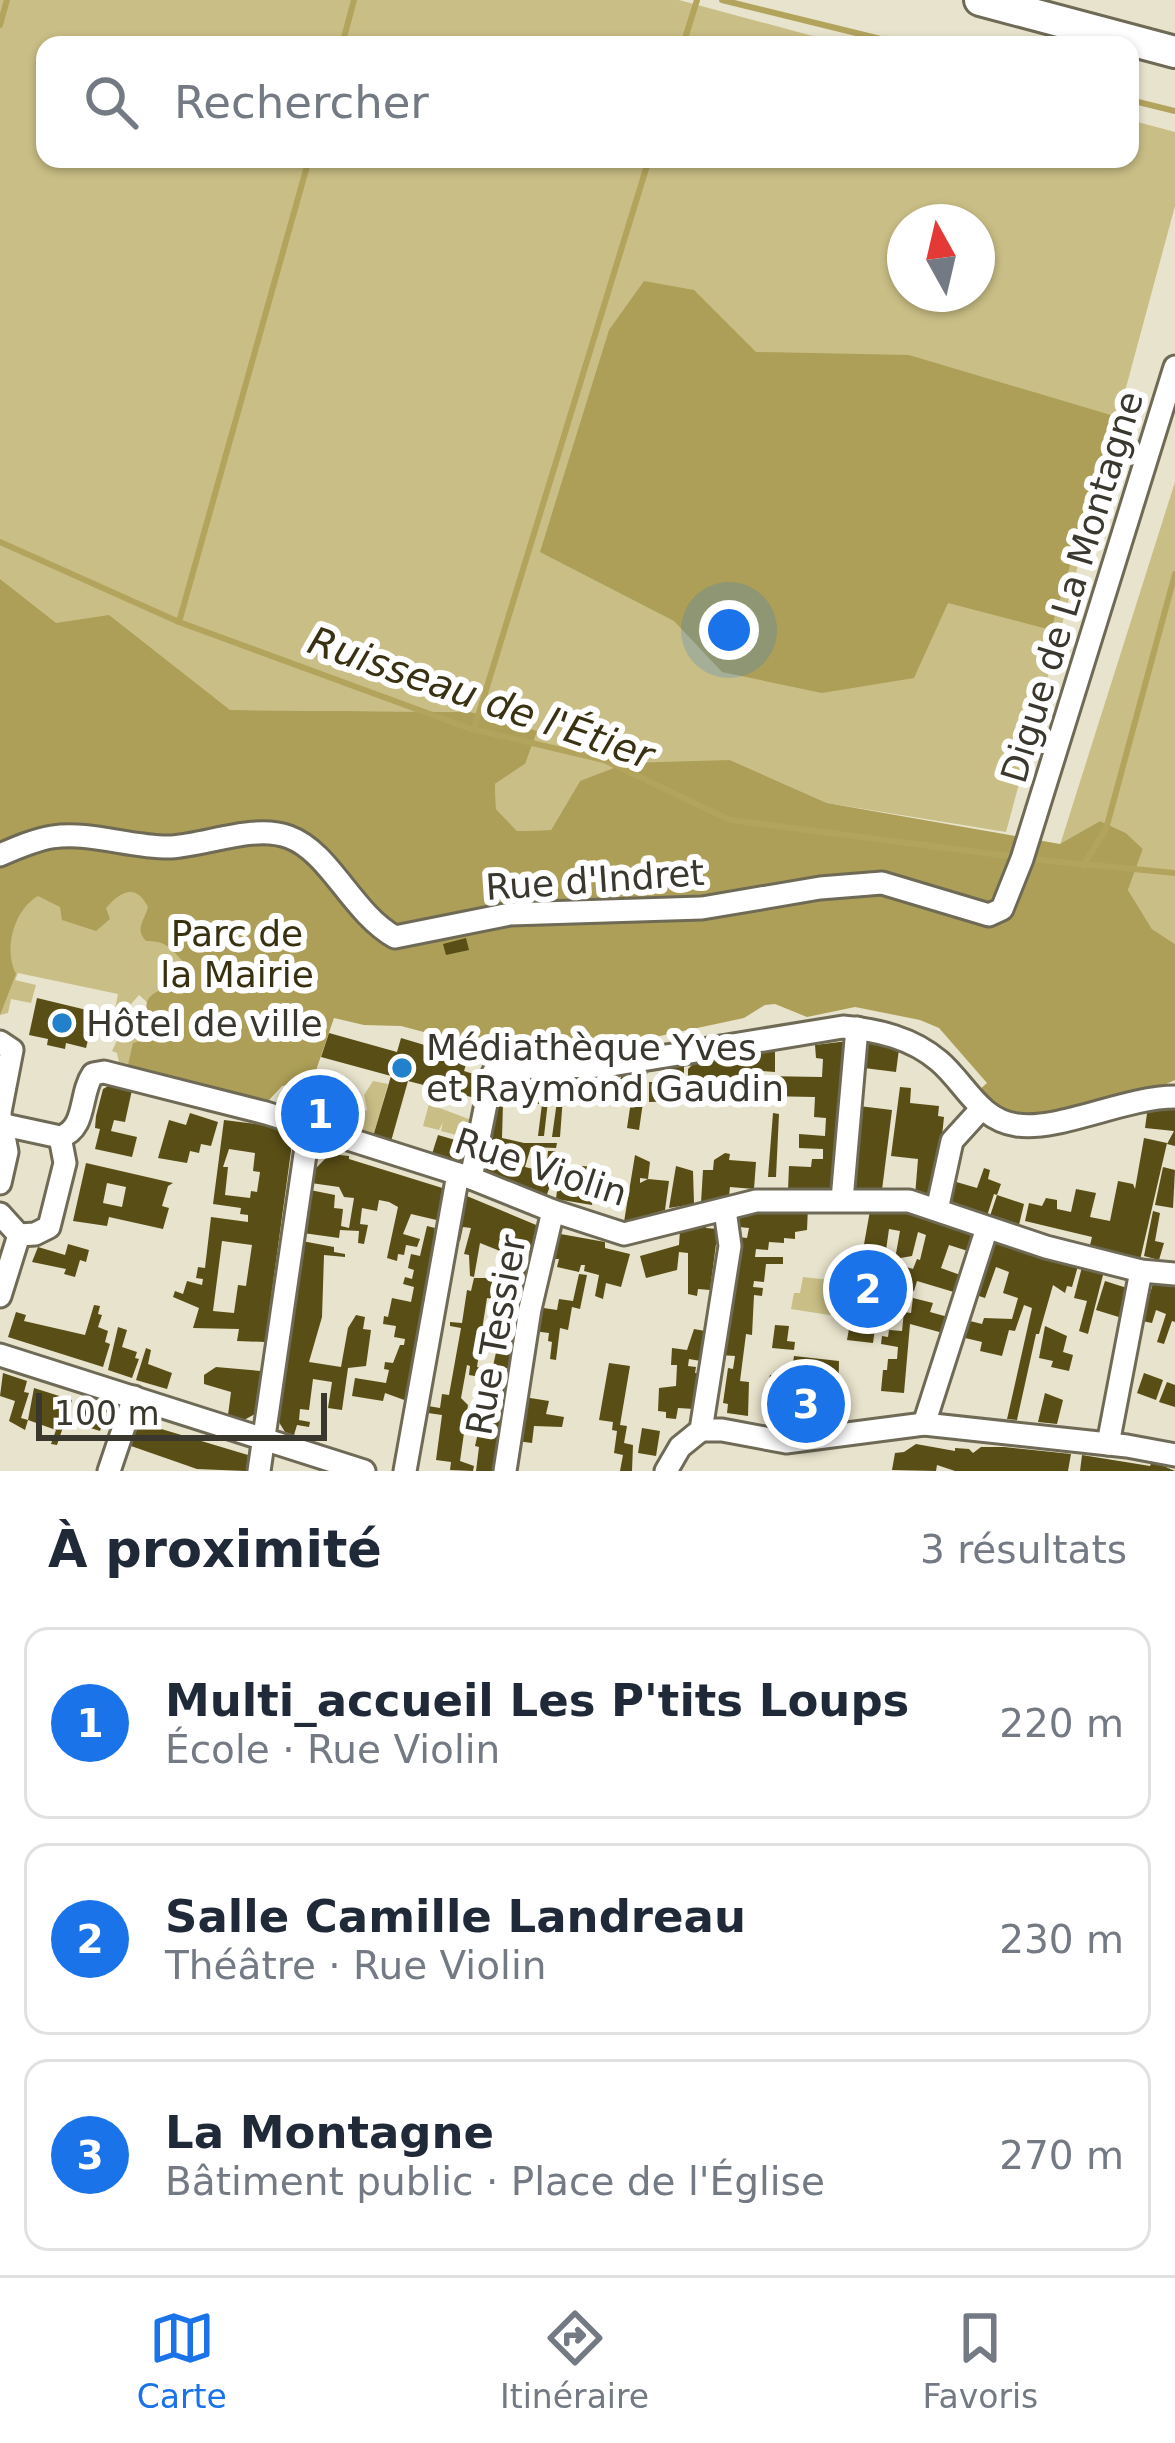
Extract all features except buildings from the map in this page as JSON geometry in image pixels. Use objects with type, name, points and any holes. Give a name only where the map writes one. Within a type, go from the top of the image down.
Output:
[{"type":"main road","points":[[980,0],[1115,36]]},
{"type":"main road","points":[[1031,0],[1175,34]]},
{"type":"main road","points":[[1139,42],[1175,52]]},
{"type":"street","name":"Digue de La Montagne","points":[[1033,826],[1175,367]]},
{"type":"street","name":"Rue d'Indret","points":[[0,856],[51,837],[168,847],[254,834],[288,837],[316,854],[367,917],[395,937],[510,914],[702,908],[820,888],[883,883],[989,915],[1002,909],[1033,826]]},
{"type":"street","points":[[842,1199],[857,1028]]},
{"type":"street","points":[[405,1471],[465,1176],[493,1073],[500,1069],[605,1066],[857,1028],[911,1042],[951,1072],[982,1108],[1019,1126],[1175,1097]]},
{"type":"street","points":[[0,1042],[11,1050],[0,1119],[7,1152],[0,1183]]},
{"type":"street","name":"Rue Violin","points":[[60,1137],[76,1128],[90,1077],[104,1072],[309,1127],[465,1176],[625,1234],[756,1202],[908,1201],[988,1228],[1142,1270],[1175,1274]]},
{"type":"street","points":[[937,1210],[952,1141],[982,1108]]},
{"type":"street","points":[[0,1119],[60,1137],[65,1163],[53,1220],[43,1232],[19,1234]]},
{"type":"street","points":[[259,1471],[309,1127]]},
{"type":"street","points":[[701,1430],[730,1246],[725,1210]]},
{"type":"street","name":"Rue Tessier","points":[[505,1471],[530,1309],[553,1211]]},
{"type":"street","points":[[0,1214],[19,1234]]},
{"type":"street","points":[[924,1424],[988,1228]]},
{"type":"street","points":[[0,1296],[19,1234]]},
{"type":"street","points":[[1108,1444],[1142,1270]]},
{"type":"street","points":[[0,1354],[364,1471]]},
{"type":"street","points":[[109,1471],[134,1397]]},
{"type":"street","points":[[666,1471],[680,1447],[701,1430],[786,1442],[924,1424],[1175,1455]]},
{"type":"green space","points":[[0,0],[679,0],[813,36],[36,36],[36,168],[1139,168],[1139,122],[1175,132],[1175,206],[1006,832],[827,803],[730,760],[580,781],[551,830],[517,831],[496,809],[495,784],[525,764],[470,712],[230,710],[0,633]]},
{"type":"green space","points":[[644,281],[694,290],[756,352],[909,355],[1114,416],[1051,630],[948,603],[914,678],[822,693],[722,672],[674,621],[540,552],[609,330]]},
{"type":"green space","points":[[1175,482],[1175,944],[1152,929],[1128,890],[1143,849],[1126,833],[1100,821],[1060,845]]},
{"type":"green space","points":[[0,579],[56,623],[109,615],[230,710],[470,712],[537,731],[525,764],[495,784],[496,809],[517,831],[551,830],[580,781],[627,763],[730,760],[827,803],[1060,844],[1100,821],[1126,833],[1143,849],[1128,890],[1152,929],[1175,944],[1175,1080],[1164,1089],[1019,1118],[977,1092],[987,1083],[939,1028],[855,1007],[807,1017],[775,1004],[744,1018],[655,1037],[621,1053],[504,1056],[488,1039],[474,1037],[466,1043],[401,1026],[334,1018],[313,1079],[282,1086],[268,1101],[128,1065],[133,1043],[148,1039],[153,1025],[147,1013],[150,997],[193,979],[194,971],[168,946],[146,941],[141,928],[148,907],[133,892],[106,908],[110,919],[96,931],[62,920],[60,907],[38,896],[30,902],[13,931],[16,974],[0,1015]]},
{"type":"green space","name":"Parc de la Mairie","points":[[89,853],[334,989],[313,1079],[282,1086],[268,1101],[119,1062],[112,1051],[119,1036],[126,1041],[134,1036],[148,1039],[153,1026],[138,1020],[149,1004],[139,995],[125,1011],[121,1006],[115,1009],[118,994],[18,973],[15,980],[36,985],[31,1003],[11,999],[8,1013],[0,1015],[0,870]]},
{"type":"green space","points":[[373,1081],[388,1084],[372,1140],[353,1134],[359,1114],[367,1110],[364,1095]]},
{"type":"green space","points":[[429,1104],[474,1121],[468,1138],[441,1131],[443,1122],[439,1130],[423,1126]]},
{"type":"green space","points":[[803,1277],[848,1282],[842,1317],[791,1309]]},
{"type":"waterway","points":[[0,25],[7,0]]},
{"type":"waterway","points":[[344,36],[354,0]]},
{"type":"waterway","points":[[686,36],[697,0]]},
{"type":"waterway","points":[[722,0],[868,36]]},
{"type":"waterway","points":[[1139,102],[1175,111]]},
{"type":"waterway","points":[[179,622],[306,168]]},
{"type":"waterway","points":[[474,729],[646,168]]},
{"type":"waterway","name":"Ruisseau de l'Étier","points":[[0,542],[179,622],[468,728],[604,760],[730,820],[1016,857]]},
{"type":"waterway","points":[[1083,866],[1106,829],[1175,574]]},
{"type":"waterway","name":"Ruisseau de l'Étier","points":[[1029,859],[1175,873]]},
{"type":"place","name":"Hôtel de ville","points":[[62,1023]]},
{"type":"place","name":"Médiathèque Yves et Raymond Gaudin","points":[[402,1068]]},
{"type":"place","name":"Multi_accueil Les P'tits Loups","points":[[320,1114]]},
{"type":"place","name":"Salle Camille Landreau","points":[[868,1289]]},
{"type":"place","name":"La Montagne","points":[[806,1404]]}]
